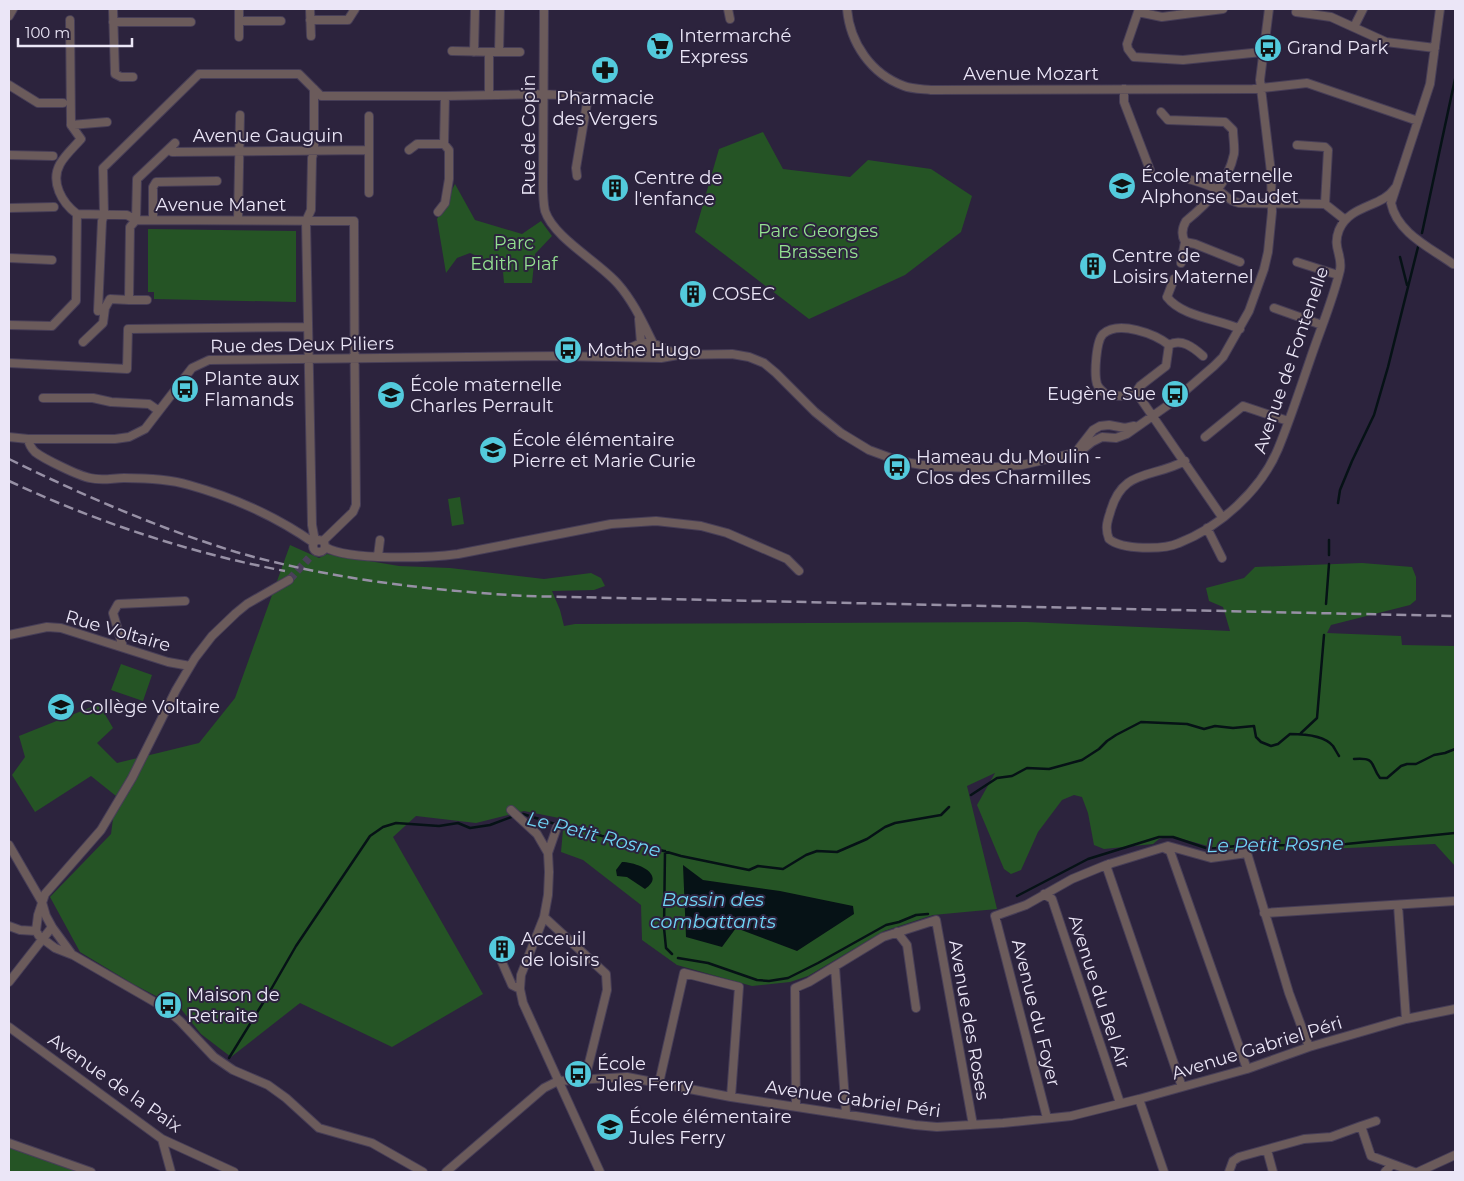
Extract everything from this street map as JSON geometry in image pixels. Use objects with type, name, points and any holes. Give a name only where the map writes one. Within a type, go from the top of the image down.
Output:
[{"type":"street","points":[[9,16],[13,9]]},
{"type":"street","points":[[113,9],[115,74],[121,77],[133,77]]},
{"type":"street","points":[[239,9],[239,37]]},
{"type":"street","points":[[310,9],[311,36]]},
{"type":"street","points":[[310,20],[348,20],[356,9]]},
{"type":"street","points":[[474,52],[475,9]]},
{"type":"street","points":[[499,52],[500,9]]},
{"type":"street","name":"Rue de Copin","points":[[544,9],[543,184],[545,210],[555,227],[582,252],[606,270],[619,285],[654,343]]},
{"type":"street","points":[[728,9],[730,18]]},
{"type":"street","name":"Avenue Mozart","points":[[847,9],[851,32],[870,65],[889,79],[906,87],[931,90],[1254,89],[1307,83],[1418,121]]},
{"type":"street","points":[[1223,9],[1162,17],[1138,10],[1127,44],[1130,52],[1134,57],[1183,60],[1262,52]]},
{"type":"street","name":"Rue des Deux Piliers","points":[[9,437],[28,439],[129,438],[144,429],[192,368],[201,362],[218,359],[611,356],[661,358],[678,355],[732,354],[749,357],[764,363],[776,372],[815,412],[840,434],[869,450],[899,461],[934,467],[982,468],[1022,464],[1074,453],[1082,450],[1097,439],[1122,436],[1153,416],[1214,366],[1229,348],[1258,291],[1270,234],[1272,202],[1271,172],[1260,87],[1262,52],[1269,9]]},
{"type":"street","points":[[1354,27],[1363,9]]},
{"type":"street","points":[[1440,9],[1430,84],[1391,203],[1402,226],[1453,264]]},
{"type":"street","points":[[1296,12],[1331,18],[1386,42],[1435,48]]},
{"type":"street","points":[[9,325],[52,326],[76,301],[77,214],[63,199],[57,187],[57,173],[60,163],[81,139],[71,125],[70,20]]},
{"type":"street","points":[[239,21],[281,21]]},
{"type":"street","points":[[113,22],[191,22]]},
{"type":"street","points":[[452,51],[520,52]]},
{"type":"street","points":[[489,52],[489,94]]},
{"type":"street","points":[[98,311],[102,221],[104,215],[103,168],[199,74],[299,74],[321,96],[544,94],[588,97],[576,168],[577,176]]},
{"type":"street","points":[[9,86],[38,103],[63,103]]},
{"type":"street","points":[[314,89],[314,151],[312,158],[311,210],[306,221],[312,525],[318,545]]},
{"type":"street","points":[[1124,89],[1124,102],[1150,170]]},
{"type":"street","points":[[438,212],[445,203],[449,179],[449,150],[444,144],[445,96]]},
{"type":"street","points":[[1161,112],[1168,120],[1225,122],[1233,130],[1234,153],[1219,190],[1186,221],[1183,227],[1182,237],[1185,242],[1181,263]]},
{"type":"street","points":[[238,220],[240,115]]},
{"type":"street","points":[[369,116],[369,193]]},
{"type":"street","points":[[71,125],[106,122]]},
{"type":"street","name":"Avenue Gauguin","points":[[129,300],[130,227],[136,220],[137,179],[175,143]]},
{"type":"street","points":[[409,150],[417,144],[444,144]]},
{"type":"street","points":[[1297,145],[1325,147],[1328,150],[1325,204]]},
{"type":"street","name":"Avenue Gauguin","points":[[169,149],[172,152],[369,150]]},
{"type":"street","points":[[9,155],[54,156]]},
{"type":"street","points":[[1174,175],[1207,184],[1219,190],[1229,201],[1239,203],[1325,204],[1344,219],[1395,188]]},
{"type":"street","points":[[153,220],[153,187],[156,182],[217,181]]},
{"type":"street","points":[[9,208],[54,207]]},
{"type":"street","name":"Avenue Manet","points":[[77,214],[127,215],[136,220],[354,221],[353,359]]},
{"type":"street","name":"Avenue de Fontenelle","points":[[1184,461],[1177,465],[1134,478],[1118,491],[1111,507],[1107,524],[1109,539],[1119,544],[1156,547],[1175,545],[1187,540],[1222,517],[1245,497],[1267,470],[1278,450],[1338,275],[1340,263],[1336,243],[1339,229],[1344,219]]},
{"type":"street","points":[[1185,242],[1195,244],[1240,262]]},
{"type":"street","points":[[9,258],[52,260]]},
{"type":"street","points":[[1297,262],[1338,275]]},
{"type":"street","points":[[1174,279],[1163,298],[1177,306],[1216,322],[1227,323],[1240,329]]},
{"type":"street","points":[[82,342],[104,323],[105,308],[110,300],[146,300]]},
{"type":"street","points":[[1274,308],[1322,325]]},
{"type":"street","points":[[638,314],[641,343],[649,357]]},
{"type":"street","points":[[9,363],[127,369],[128,329],[308,327]]},
{"type":"street","points":[[1124,328],[1161,338],[1169,345],[1166,366],[1140,386],[1136,392],[1113,396],[1107,395],[1099,388],[1096,368],[1098,348],[1102,335],[1124,328]]},
{"type":"street","points":[[1169,345],[1175,342],[1185,344],[1203,356]]},
{"type":"street","name":"Rue des Deux Piliers","points":[[611,356],[641,343],[654,343],[678,355]]},
{"type":"street","points":[[649,357],[654,343]]},
{"type":"street","points":[[309,558],[318,545],[353,512],[356,505],[356,424],[353,359]]},
{"type":"street","points":[[1136,392],[1222,517]]},
{"type":"street","points":[[43,398],[93,398],[111,402],[149,404],[159,411]]},
{"type":"street","points":[[1205,437],[1243,406],[1288,421]]},
{"type":"street","name":"Rue des Deux Piliers","points":[[1074,453],[1085,443],[1093,430],[1100,426],[1108,425],[1125,428],[1140,424]]},
{"type":"street","points":[[28,439],[29,445],[42,457],[82,476],[111,480],[122,478],[158,480],[190,485],[258,512],[318,545],[332,552],[342,554],[424,558],[458,554],[610,524],[656,521],[701,526],[727,533],[787,559],[799,571]]},
{"type":"street","points":[[1206,528],[1222,558]]},
{"type":"street","points":[[378,556],[380,540]]},
{"type":"street","points":[[36,931],[45,894],[101,830],[132,778],[190,666],[212,636],[236,613],[247,604],[289,580]]},
{"type":"street","points":[[123,647],[114,613],[118,604],[185,600]]},
{"type":"street","name":"Rue Voltaire","points":[[9,635],[47,627],[61,628],[168,662],[190,666]]},
{"type":"street","points":[[511,810],[537,834],[548,853]]},
{"type":"street","points":[[557,827],[548,853],[548,888],[544,918],[521,975],[520,989],[523,1003],[600,1172]]},
{"type":"street","points":[[9,845],[42,902],[52,927],[73,955]]},
{"type":"street","points":[[1044,894],[1072,879],[1109,864],[1168,846],[1211,858],[1247,853],[1289,992],[1309,1047]]},
{"type":"street","points":[[1164,848],[1170,851],[1247,1069]]},
{"type":"street","points":[[1109,864],[1107,868],[1182,1086]]},
{"type":"street","name":"Avenue du Foyer","points":[[1044,894],[1026,905],[995,916],[1047,1118]]},
{"type":"street","name":"Avenue du Bel Air","points":[[1044,894],[1052,899],[1120,1103]]},
{"type":"street","points":[[1264,913],[1398,906],[1455,900]]},
{"type":"street","points":[[1398,906],[1406,1019]]},
{"type":"street","points":[[37,921],[46,916]]},
{"type":"street","points":[[544,918],[606,974],[607,990],[585,1079]]},
{"type":"street","name":"Avenue des Roses","points":[[897,932],[936,920],[973,1125]]},
{"type":"street","points":[[9,926],[20,930],[36,931],[55,948],[73,955],[165,1008],[180,1021],[208,1052],[233,1070],[268,1086],[286,1098],[319,1128],[372,1143],[423,1172]]},
{"type":"street","points":[[9,982],[52,927]]},
{"type":"street","points":[[796,1106],[795,988],[835,967],[883,937],[897,932],[907,945],[916,1008]]},
{"type":"street","points":[[501,960],[512,985],[520,989]]},
{"type":"street","points":[[835,967],[846,1113]]},
{"type":"street","points":[[659,1083],[684,973],[739,987],[731,1097]]},
{"type":"street","name":"Avenue Gabriel Péri","points":[[446,1172],[544,1088],[558,1081],[626,1078],[731,1097],[937,1127],[973,1125],[1071,1116],[1247,1069],[1309,1047],[1406,1019],[1455,1009]]},
{"type":"street","name":"Avenue de la Paix","points":[[9,1026],[162,1138],[234,1172]]},
{"type":"street","points":[[1140,1099],[1164,1172]]},
{"type":"street","points":[[1229,1172],[1233,1161],[1239,1157],[1304,1139],[1331,1138],[1376,1122]]},
{"type":"street","points":[[1361,1126],[1371,1156],[1416,1172],[1455,1155]]},
{"type":"street","points":[[162,1138],[171,1172]]},
{"type":"street","points":[[9,1143],[91,1172]]},
{"type":"street","points":[[1267,1150],[1273,1172]]},
{"type":"street","points":[[1385,1172],[1392,1164]]},
{"type":"green space","name":"Parc Georges Brassens","points":[[763,132],[783,169],[850,177],[868,160],[931,169],[972,196],[961,232],[905,275],[809,319],[695,232],[719,149]]},
{"type":"green space","name":"Parc Edith Piaf","points":[[455,184],[475,220],[522,234],[541,221],[552,236],[535,254],[532,283],[504,283],[503,272],[489,261],[470,253],[457,258],[446,273],[437,219]]},
{"type":"green space","points":[[148,229],[296,231],[296,302],[154,299],[154,292],[148,292]]},
{"type":"green space","points":[[460,497],[464,524],[452,526],[448,499]]},
{"type":"green space","points":[[290,545],[319,558],[327,554],[399,566],[450,568],[544,579],[591,573],[601,578],[605,586],[594,590],[552,591],[564,626],[575,624],[1027,622],[1230,631],[1223,607],[1209,601],[1206,588],[1244,578],[1255,567],[1362,563],[1412,567],[1416,577],[1416,600],[1410,605],[1331,625],[1327,633],[1401,636],[1402,645],[1455,646],[1455,866],[1435,844],[1305,850],[1219,849],[1171,836],[1159,839],[1153,844],[1104,849],[1094,845],[1088,813],[1082,797],[1074,795],[1062,800],[1038,832],[1021,870],[1011,874],[1004,869],[977,805],[995,773],[967,786],[997,909],[933,915],[884,931],[808,976],[790,982],[752,986],[677,965],[642,940],[641,905],[583,860],[561,852],[564,819],[524,811],[476,823],[416,816],[393,837],[483,994],[392,1047],[300,1003],[231,1057],[201,1034],[181,1009],[133,984],[80,952],[50,897],[111,834],[116,796],[91,776],[35,812],[12,775],[25,757],[19,736],[99,704],[113,728],[97,743],[117,763],[199,743],[235,698]]},
{"type":"green space","points":[[121,664],[152,675],[143,701],[111,690]]},
{"type":"green space","points":[[9,1143],[91,1172],[9,1172]]},
{"type":"water","points":[[622,862],[635,864],[647,870],[653,878],[651,884],[645,889],[627,877],[617,876],[616,870]]},
{"type":"water","name":"Bassin des combattants","points":[[683,865],[703,880],[780,891],[853,906],[854,914],[797,951],[736,928],[722,947],[686,937]]},
{"type":"waterway","points":[[1422,233],[1455,79]]},
{"type":"waterway","points":[[1338,503],[1340,490],[1374,415],[1418,247]]},
{"type":"waterway","points":[[1400,257],[1407,285]]},
{"type":"waterway","points":[[1329,540],[1329,555]]},
{"type":"waterway","points":[[1326,604],[1329,564]]},
{"type":"waterway","points":[[1301,733],[1317,718],[1324,635]]},
{"type":"waterway","name":"Le Petit Rosne","points":[[971,795],[997,778],[1012,776],[1027,768],[1049,769],[1082,760],[1116,735],[1141,722],[1187,724],[1204,729],[1215,726],[1233,728],[1254,726],[1256,737],[1261,742],[1271,746],[1278,744],[1290,734],[1313,736],[1329,742],[1339,756]]},
{"type":"waterway","name":"Le Petit Rosne","points":[[1354,759],[1370,761],[1380,778],[1387,778],[1401,766],[1416,764],[1434,755],[1455,749]]},
{"type":"waterway","name":"Le Petit Rosne","points":[[520,815],[523,814],[681,856],[749,870],[758,866],[783,869],[806,855],[817,851],[837,852],[867,839],[885,827],[895,823],[941,815],[949,807]]},
{"type":"waterway","name":"Le Petit Rosne","points":[[229,1058],[296,946],[370,836],[383,827],[396,823],[439,826],[458,823],[470,828],[490,825],[514,816]]},
{"type":"waterway","name":"Le Petit Rosne","points":[[1017,896],[1088,859],[1159,837],[1173,837],[1209,849],[1236,846],[1346,844],[1455,833]]},
{"type":"waterway","points":[[665,851],[664,928],[666,948],[672,954]]},
{"type":"waterway","points":[[678,958],[708,963],[757,980],[769,981],[788,978],[886,925],[916,915],[928,914]]},
{"type":"tunnel","points":[[289,580],[309,558]]},
{"type":"railway","points":[[9,459],[121,510],[207,543],[307,569],[415,587],[524,596],[1455,616]]},
{"type":"railway","points":[[9,481],[75,510],[144,535],[249,564],[285,571]]},
{"type":"place","name":"Intermarché Express","points":[[660,46]]},
{"type":"place","name":"Grand Park","points":[[1268,48]]},
{"type":"place","name":"Pharmacie des Vergers","points":[[605,70]]},
{"type":"place","name":"École maternelle Alphonse Daudet","points":[[1122,186]]},
{"type":"place","name":"Centre de l'enfance","points":[[615,188]]},
{"type":"place","name":"Centre de Loisirs Maternel","points":[[1093,266]]},
{"type":"place","name":"COSEC","points":[[693,294]]},
{"type":"place","name":"Mothe Hugo","points":[[568,350]]},
{"type":"place","name":"Plante aux Flamands","points":[[185,389]]},
{"type":"place","name":"Eugène Sue","points":[[1175,394]]},
{"type":"place","name":"École maternelle Charles Perrault","points":[[391,395]]},
{"type":"place","name":"École élémentaire Pierre et Marie Curie","points":[[493,450]]},
{"type":"place","name":"Hameau du Moulin - Clos des Charmilles","points":[[897,467]]},
{"type":"place","name":"Collège Voltaire","points":[[61,707]]},
{"type":"place","name":"Acceuil de loisirs","points":[[502,949]]},
{"type":"place","name":"Maison de Retraite","points":[[168,1005]]},
{"type":"place","name":"École Jules Ferry","points":[[578,1074]]},
{"type":"place","name":"École élémentaire Jules Ferry","points":[[610,1127]]}]
